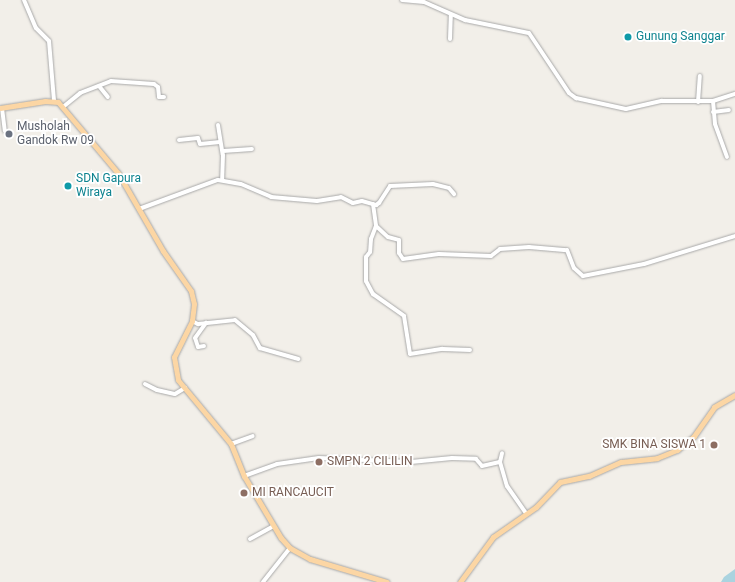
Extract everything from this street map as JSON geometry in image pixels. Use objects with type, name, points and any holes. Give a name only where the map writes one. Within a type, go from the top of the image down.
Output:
[{"type":"main road","points":[[1,108],[54,101],[63,107],[111,163],[163,251],[188,285],[194,304],[192,321],[181,339],[173,363],[178,380],[231,444],[244,476],[272,527],[290,548],[310,559],[387,582]]},
{"type":"main road","points":[[460,582],[488,542],[541,503],[560,482],[588,476],[621,462],[656,458],[676,450],[694,436],[714,407],[735,395]]},
{"type":"street","points":[[24,0],[33,24],[49,42],[54,101]]},
{"type":"street","points":[[402,0],[428,3],[451,15],[529,33],[569,93],[576,98],[621,109],[662,101],[698,102],[713,100],[735,94]]},
{"type":"street","points":[[450,39],[451,15]]},
{"type":"street","points":[[698,102],[700,76]]},
{"type":"street","points":[[63,107],[80,93],[111,81],[154,84],[158,87],[159,97],[164,97]]},
{"type":"street","points":[[100,86],[108,97]]},
{"type":"street","points":[[713,100],[713,112],[722,141],[721,146],[727,157]]},
{"type":"street","points":[[1,108],[5,131]]},
{"type":"street","points":[[713,112],[729,110]]},
{"type":"street","points":[[218,125],[220,142],[223,151],[222,180]]},
{"type":"street","points":[[179,140],[198,138],[200,144],[220,142]]},
{"type":"street","points":[[223,151],[252,149]]},
{"type":"street","points":[[139,209],[185,194],[215,180],[240,184],[271,197],[317,201],[342,197],[353,203],[362,201],[379,204],[390,186],[433,184],[449,188],[454,194]]},
{"type":"street","points":[[373,204],[376,226],[371,239],[370,252],[366,257],[366,281],[373,294],[404,316],[410,354],[442,349],[470,350]]},
{"type":"street","points":[[376,226],[388,237],[399,240],[399,253],[403,259],[439,254],[491,256],[500,249],[529,247],[567,250],[574,268],[583,276],[644,264],[735,236]]},
{"type":"street","points":[[192,321],[206,323],[235,320],[253,336],[260,348],[298,360]]},
{"type":"street","points":[[204,346],[198,347],[196,338],[206,323]]},
{"type":"street","points":[[145,384],[153,389],[175,394],[184,388]]},
{"type":"street","points":[[231,444],[253,436]]},
{"type":"street","points":[[502,453],[500,462],[507,486],[516,502],[526,513]]},
{"type":"street","points":[[244,476],[277,464],[319,458],[411,462],[452,458],[476,460],[482,466],[500,462]]},
{"type":"street","points":[[250,539],[272,527]]},
{"type":"street","points":[[263,582],[290,548]]},
{"type":"water","points":[[735,569],[735,582],[721,582],[724,577]]},
{"type":"place","name":"Gunung Sanggar","points":[[628,37]]},
{"type":"place","name":"Musholah Gandok Rw 09","points":[[9,134]]},
{"type":"place","name":"SDN Gapura Wiraya","points":[[68,186]]},
{"type":"place","name":"SMK BINA SISWA 1","points":[[714,445]]},
{"type":"place","name":"SMPN 2 CILILIN","points":[[319,462]]},
{"type":"place","name":"MI RANCAUCIT","points":[[244,493]]}]
